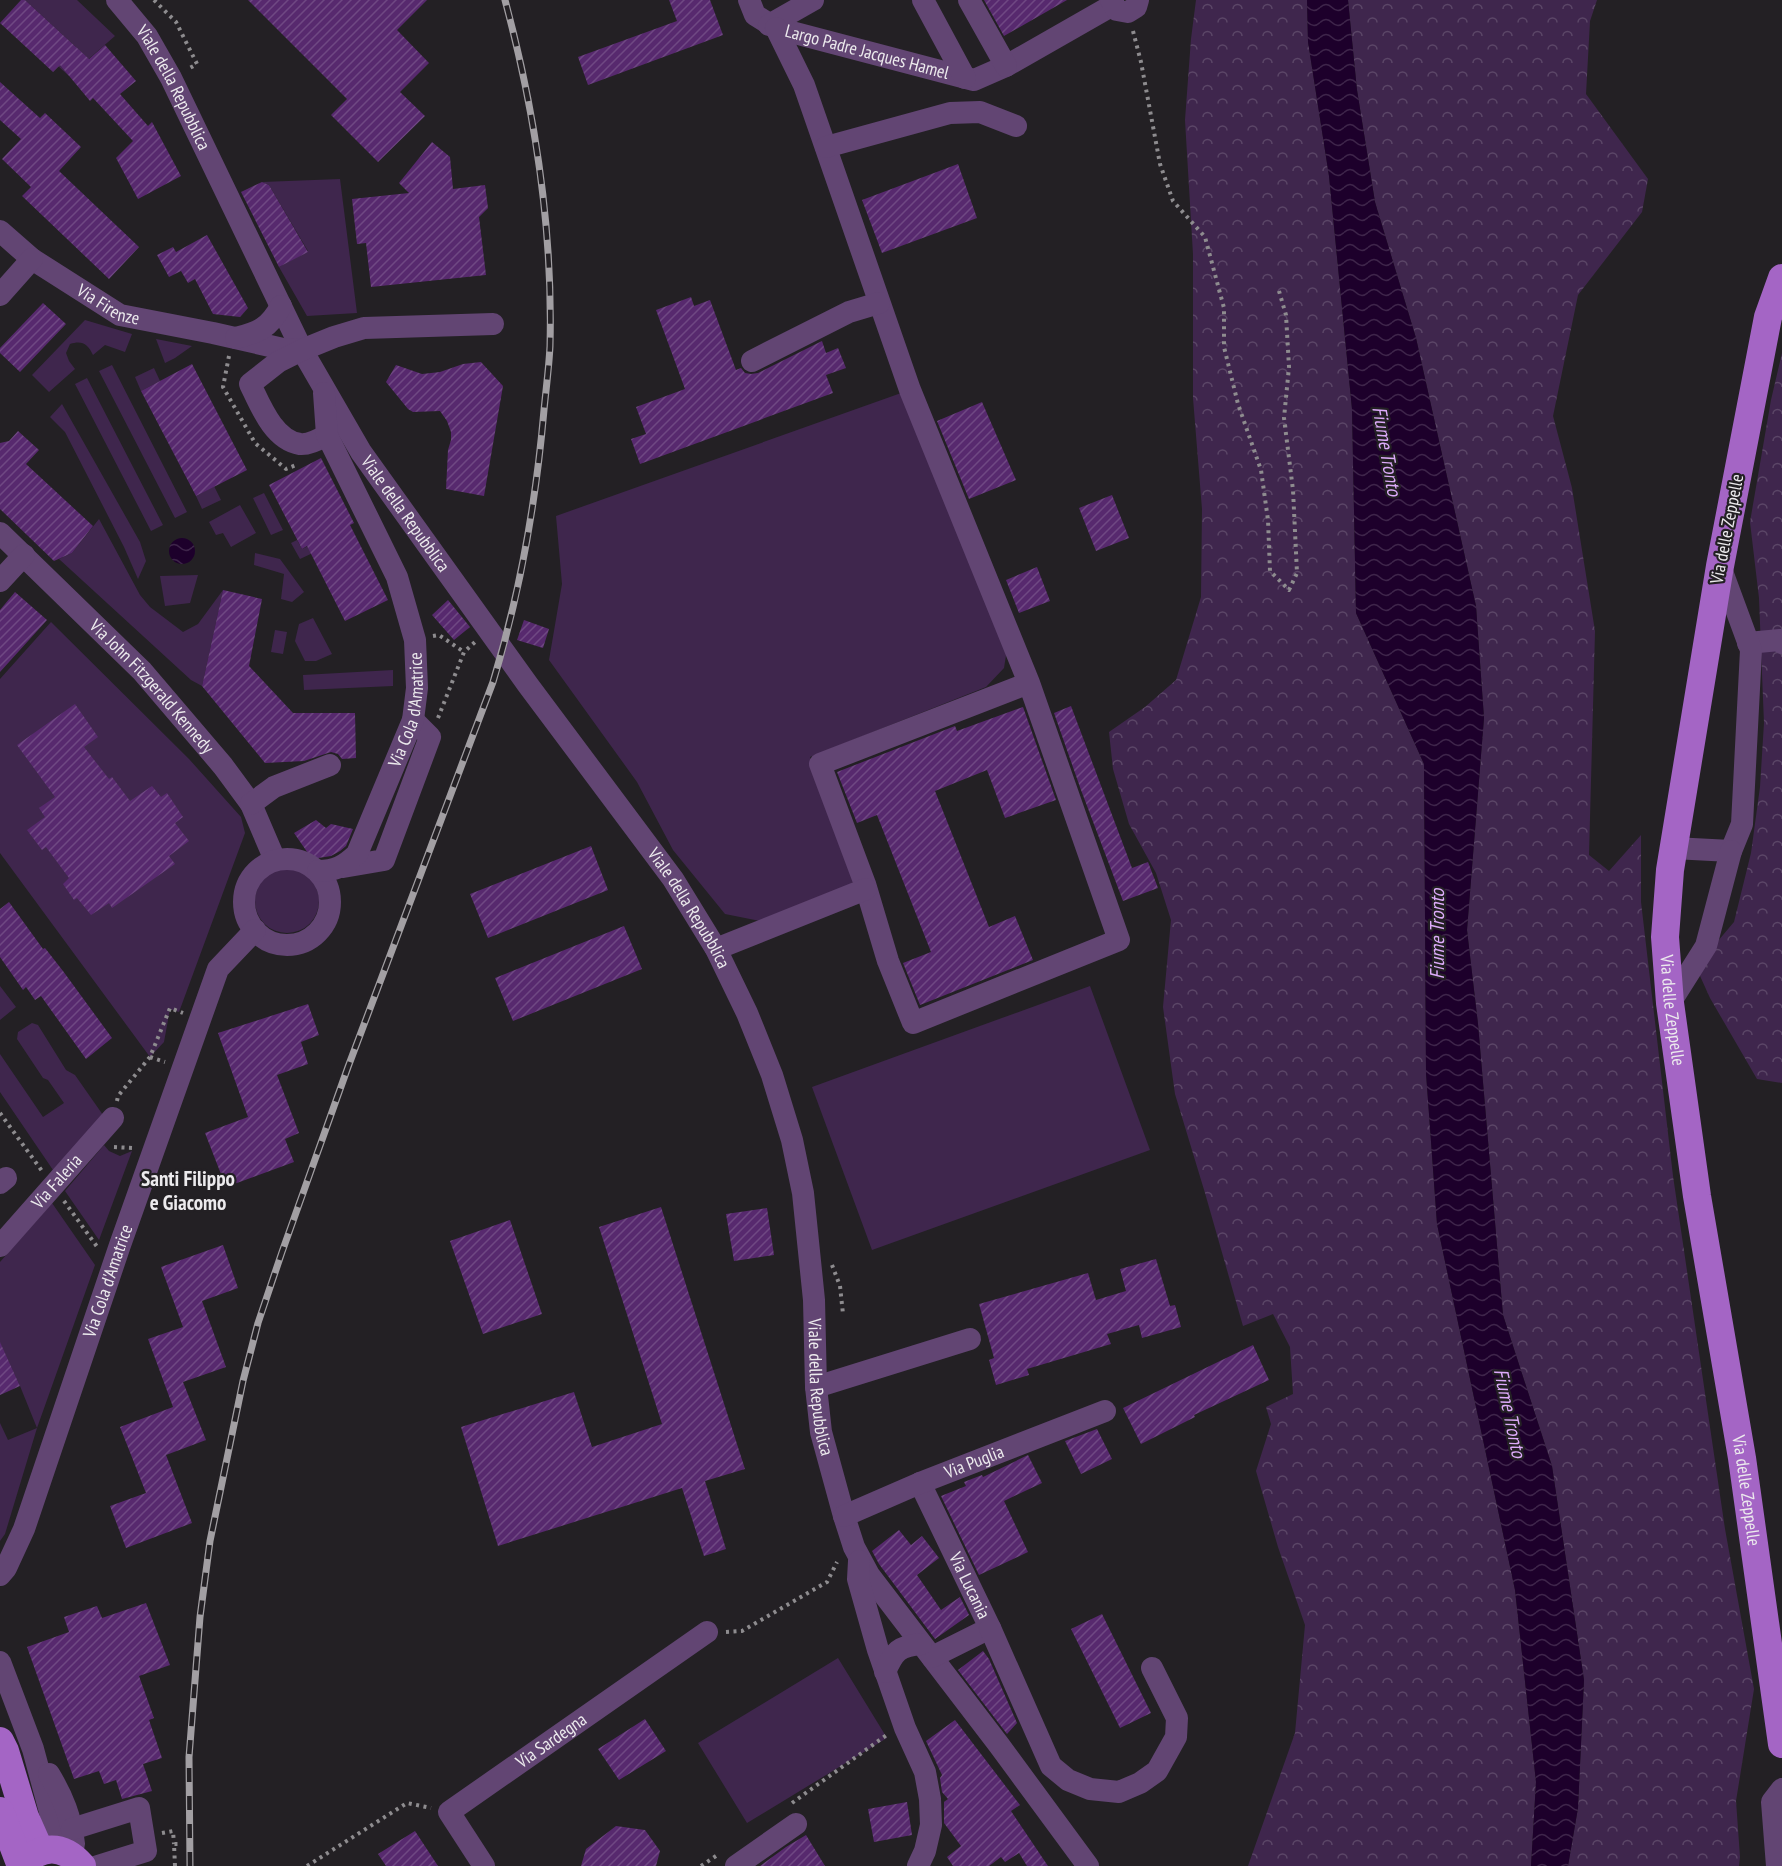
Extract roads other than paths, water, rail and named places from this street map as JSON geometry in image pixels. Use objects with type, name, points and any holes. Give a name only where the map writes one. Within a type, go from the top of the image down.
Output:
[{"type":"main road","name":"Via delle Zeppelle","points":[[1782,278],[1768,317],[1720,566],[1673,848],[1665,937],[1670,1003],[1697,1196],[1742,1458],[1778,1696],[1782,1744]]},
{"type":"main road","points":[[0,1741],[25,1816],[61,1859]]},
{"type":"main road","points":[[0,1811],[61,1859]]},
{"type":"street","name":"Largo Padre Jacques Hamel","points":[[762,17],[813,0]]},
{"type":"street","name":"Largo Padre Jacques Hamel","points":[[923,0],[965,78]]},
{"type":"street","points":[[969,0],[1006,66]]},
{"type":"street","name":"Largo Padre Jacques Hamel","points":[[762,17],[974,80],[1006,66],[1121,3]]},
{"type":"street","name":"Viale della Repubblica","points":[[123,6],[147,36],[171,78],[302,350],[361,452],[528,685],[673,879],[716,949],[747,1013],[772,1076],[792,1140],[803,1193],[814,1300],[816,1388],[822,1432],[844,1516],[849,1560],[869,1575],[1087,1865]]},
{"type":"street","points":[[762,17],[804,85],[910,390],[1029,683],[1119,940],[912,1023],[888,961],[866,889],[820,764],[1029,683]]},
{"type":"street","points":[[826,147],[950,113],[980,112],[1016,126]]},
{"type":"street","name":"Via Firenze","points":[[0,231],[32,259],[120,315],[283,349],[302,350]]},
{"type":"street","points":[[0,295],[32,259]]},
{"type":"street","points":[[752,361],[849,312],[879,303]]},
{"type":"street","points":[[236,338],[266,327],[281,306]]},
{"type":"street","points":[[250,384],[278,362],[302,350],[364,328],[493,324]]},
{"type":"street","points":[[254,354],[250,384],[267,420],[286,439],[301,444],[327,435]]},
{"type":"street","name":"Via Cola d'Amatrice","points":[[324,388],[327,435],[397,577],[415,640],[417,688],[413,720],[357,854],[343,867]]},
{"type":"street","name":"Via John Fitzgerald Kennedy","points":[[0,533],[142,671],[223,766],[251,804],[275,860]]},
{"type":"street","points":[[0,581],[24,555]]},
{"type":"street","points":[[1670,1003],[1706,946],[1731,851],[1742,824],[1751,650],[1720,566]]},
{"type":"street","points":[[1748,643],[1780,640],[1782,643]]},
{"type":"street","points":[[318,871],[332,871],[384,860],[430,738],[413,720]]},
{"type":"street","points":[[251,804],[274,787],[330,765]]},
{"type":"street","points":[[1673,848],[1731,851]]},
{"type":"street","points":[[291,858],[306,862],[318,871],[326,881],[330,893],[330,906],[324,923],[312,937],[301,943],[276,944],[265,939],[255,930],[244,908],[244,896],[254,873],[275,860],[291,858]]},
{"type":"street","points":[[716,949],[866,889]]},
{"type":"street","name":"Via Cola d'Amatrice","points":[[0,1575],[6,1568],[24,1529],[218,969],[255,930]]},
{"type":"street","name":"Via Faleria","points":[[0,1245],[106,1125]]},
{"type":"street","points":[[816,1388],[970,1339]]},
{"type":"street","name":"Via Puglia","points":[[844,1516],[920,1483],[1105,1411]]},
{"type":"street","name":"Via Lucania","points":[[885,1672],[895,1653],[901,1647],[927,1651],[990,1628],[920,1483]]},
{"type":"street","points":[[849,1560],[858,1579],[885,1672],[905,1728],[925,1772],[930,1799],[931,1825],[925,1851],[918,1866]]},
{"type":"street","points":[[990,1628],[1051,1766],[1068,1780],[1090,1789],[1119,1792],[1140,1783],[1157,1771],[1168,1753],[1176,1737],[1177,1718],[1152,1668]]},
{"type":"street","name":"Via Sardegna","points":[[484,1866],[449,1812],[707,1632]]},
{"type":"street","points":[[2,1675],[33,1749],[61,1859]]},
{"type":"street","points":[[33,1749],[62,1796],[72,1829],[61,1859]]},
{"type":"street","points":[[1777,1866],[1772,1802],[1782,1789]]},
{"type":"street","points":[[61,1859],[148,1858],[139,1808],[72,1829]]},
{"type":"street","points":[[736,1866],[796,1824]]},
{"type":"water","name":"Fiume Tronto","points":[[1307,0],[1348,0],[1357,90],[1375,202],[1416,338],[1476,606],[1484,718],[1467,930],[1478,1024],[1503,1315],[1552,1466],[1584,1680],[1578,1808],[1568,1866],[1531,1866],[1536,1782],[1515,1590],[1437,1224],[1426,1073],[1424,764],[1356,613],[1352,409],[1329,176],[1308,42]]},
{"type":"water","points":[[182,538],[192,541],[195,551],[192,561],[182,564],[172,561],[169,551],[172,541]]},
{"type":"railway","points":[[190,1866],[189,1757],[200,1617],[210,1541],[243,1381],[258,1323],[348,1067],[493,682],[503,649],[526,547],[541,444],[550,354],[550,302],[540,172],[525,85],[505,0]]},
{"type":"district","name":"Santi Filippo e Giacomo","points":[[188,1191]]}]
